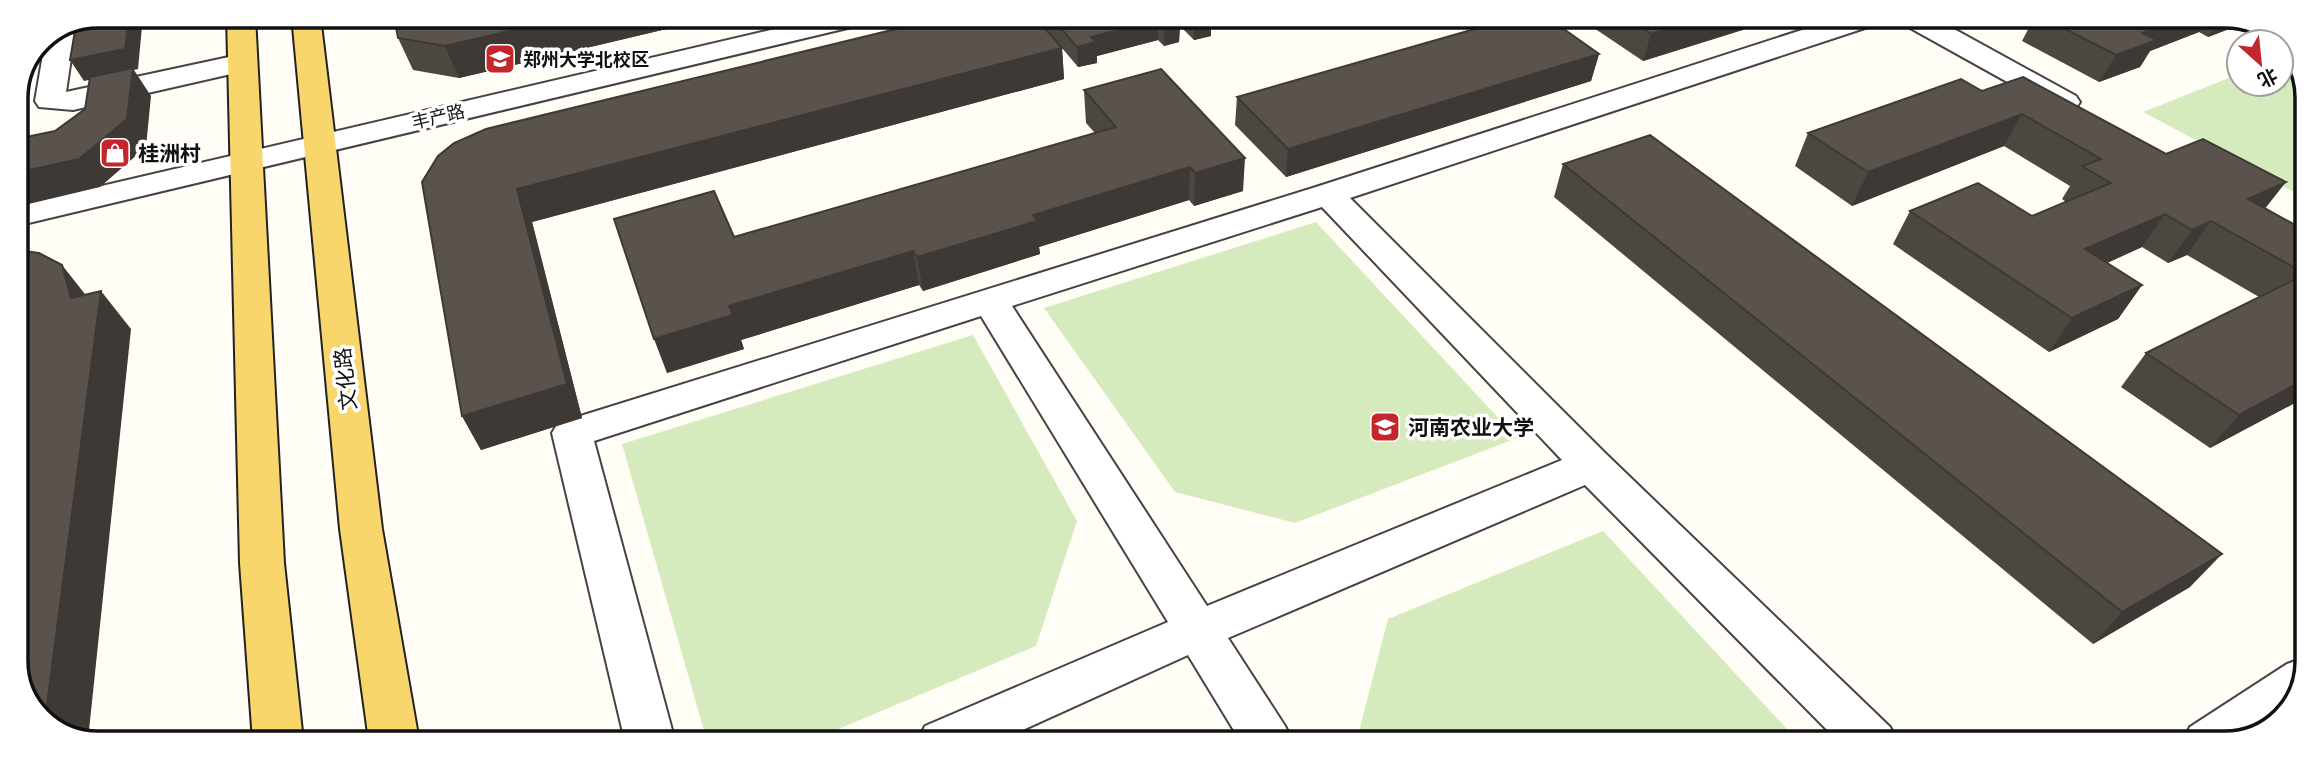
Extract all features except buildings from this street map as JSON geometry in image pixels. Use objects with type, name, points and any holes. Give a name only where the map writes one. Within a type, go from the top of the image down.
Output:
[{"type":"main road","points":[[242,28],[262,563],[277,731]]},
{"type":"main road","name":"文化路","points":[[307,28],[361,529],[392,731]]},
{"type":"street","name":"丰产路","points":[[28,213],[813,28]]},
{"type":"street","points":[[647,731],[572,433],[1328,194],[1836,28]]},
{"type":"street","points":[[1931,28],[2092,117]]},
{"type":"street","points":[[60,40],[50,101],[73,101],[243,63]]},
{"type":"street","points":[[1328,194],[1591,465],[1861,731]]},
{"type":"street","points":[[989,299],[1261,731]]},
{"type":"street","points":[[965,731],[1197,630],[1591,465]]},
{"type":"street","points":[[2225,731],[2289,689]]},
{"type":"green space","points":[[2225,80],[2225,98],[2295,98],[2295,193],[2143,112]]},
{"type":"green space","points":[[1316,222],[1517,438],[1295,523],[1175,492],[1044,308]]},
{"type":"green space","points":[[973,335],[1077,521],[1036,646],[834,731],[704,731],[622,444]]},
{"type":"green space","points":[[1603,531],[1789,731],[1359,731],[1388,619]]},
{"type":"place","name":"郑州大学北校区","points":[[500,59]]},
{"type":"place","name":"桂洲村","points":[[115,153]]},
{"type":"place","name":"河南农业大学","points":[[1385,427]]}]
